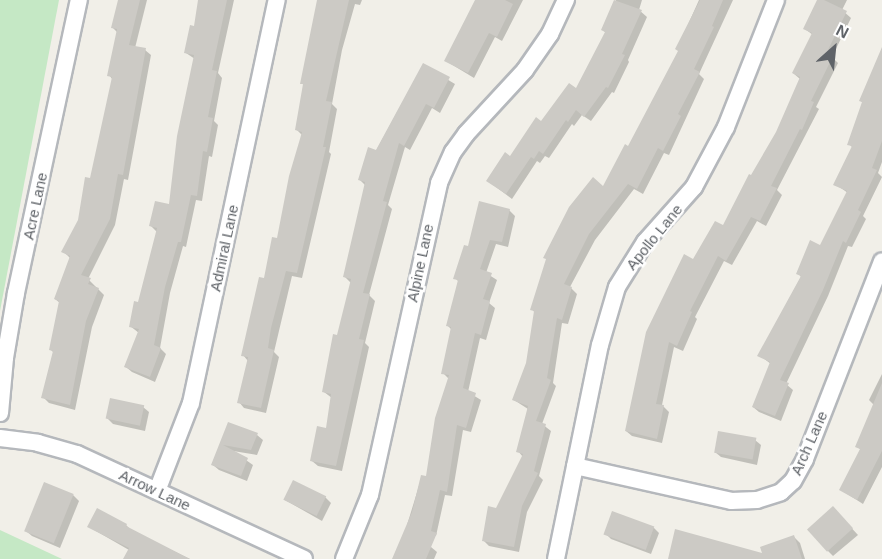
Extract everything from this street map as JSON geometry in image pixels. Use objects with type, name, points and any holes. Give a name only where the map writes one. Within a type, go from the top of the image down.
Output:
[{"type":"street","name":"Acre Lane","points":[[0,413],[5,358],[16,293],[79,0]]},
{"type":"street","name":"Admiral Lane","points":[[157,491],[191,403],[277,0]]},
{"type":"street","name":"Alpine Lane","points":[[344,559],[370,495],[439,183],[453,152],[466,134],[525,70],[550,34],[566,0]]},
{"type":"street","name":"Apollo Lane","points":[[556,559],[600,345],[617,287],[645,242],[694,187],[726,127],[776,0]]},
{"type":"street","name":"Arch Lane","points":[[575,466],[731,501],[757,500],[781,492],[792,481],[805,459],[882,261]]},
{"type":"street","name":"Arrow Lane","points":[[0,438],[38,443],[77,454],[304,559]]},
{"type":"green space","points":[[0,0],[59,0],[0,311]]},
{"type":"green space","points":[[0,530],[62,559],[0,559]]},
{"type":"building","points":[[118,0],[140,0],[129,45],[146,48],[123,175],[118,174],[110,219],[81,275],[91,278],[88,284],[99,288],[86,321],[70,405],[41,398],[53,351],[49,350],[59,301],[54,299],[70,256],[61,252],[78,220],[85,177],[90,178],[112,77],[107,76],[117,29],[111,28]]},
{"type":"building","points":[[198,0],[227,0],[212,70],[217,71],[208,117],[213,118],[207,152],[203,151],[197,196],[191,195],[181,242],[178,242],[165,287],[154,345],[161,348],[150,377],[124,367],[139,329],[129,327],[134,301],[138,302],[157,228],[149,226],[155,201],[169,204],[177,136],[194,55],[184,53],[190,25],[194,26]]},
{"type":"building","points":[[317,0],[349,0],[326,101],[332,102],[323,147],[326,147],[297,273],[286,271],[271,328],[268,348],[274,350],[261,408],[237,403],[248,357],[241,356],[259,277],[264,278],[272,237],[277,238],[289,176],[302,132],[295,130],[303,84],[300,84]]},
{"type":"building","points":[[475,0],[505,0],[513,4],[497,37],[489,33],[468,73],[444,61]]},
{"type":"building","points":[[614,0],[642,10],[622,54],[625,55],[608,88],[606,87],[584,117],[576,110],[568,122],[566,120],[543,154],[539,151],[534,159],[531,157],[506,194],[486,181],[505,152],[510,156],[536,117],[541,121],[569,83],[576,88],[605,32],[601,30]]},
{"type":"building","points":[[700,0],[723,0],[712,26],[714,27],[694,69],[700,72],[678,114],[681,116],[663,151],[658,148],[637,189],[628,184],[589,234],[564,284],[572,287],[562,320],[557,318],[547,378],[551,380],[536,421],[546,424],[534,471],[538,473],[522,506],[514,547],[482,541],[488,506],[496,508],[523,454],[516,452],[528,406],[512,400],[526,363],[534,311],[530,310],[546,259],[543,258],[569,207],[593,177],[603,186],[625,144],[628,146],[678,51],[675,49]]},
{"type":"building","points":[[817,0],[824,0],[847,11],[827,52],[833,56],[811,101],[814,102],[802,130],[800,129],[771,186],[777,188],[760,221],[751,217],[726,261],[718,256],[690,311],[692,312],[677,346],[669,342],[656,404],[664,405],[657,439],[625,431],[646,332],[684,254],[693,259],[715,221],[723,225],[749,174],[751,175],[776,132],[800,77],[792,73],[812,33],[803,29]]},
{"type":"building","points":[[882,47],[882,141],[872,168],[877,170],[858,210],[861,212],[846,243],[843,241],[823,290],[780,380],[789,383],[775,416],[752,407],[770,362],[757,356],[801,276],[796,274],[810,240],[820,245],[847,191],[833,185],[852,146],[847,145],[862,102],[859,101]]},
{"type":"building","points":[[423,63],[450,77],[434,108],[426,104],[404,146],[399,143],[383,201],[387,202],[363,293],[370,294],[359,339],[364,340],[336,466],[310,461],[317,426],[326,428],[331,394],[322,392],[333,334],[337,335],[351,279],[343,277],[365,182],[358,180],[368,147],[376,150]]},
{"type":"building","points":[[479,201],[510,209],[502,242],[490,240],[480,269],[492,273],[483,299],[490,301],[481,335],[475,333],[463,388],[476,393],[466,428],[457,425],[447,492],[440,490],[431,531],[437,533],[426,559],[392,559],[412,512],[421,475],[426,476],[435,418],[449,375],[441,374],[451,327],[446,326],[458,280],[453,279],[464,245],[468,246]]},
{"type":"building","points":[[882,383],[882,451],[857,500],[839,490],[860,449],[855,447]]},
{"type":"building","points":[[110,398],[144,405],[140,426],[106,419]]},
{"type":"building","points":[[228,422],[258,433],[251,450],[223,445],[248,458],[241,476],[211,465]]},
{"type":"building","points":[[718,431],[756,438],[753,459],[714,453]]},
{"type":"building","points":[[293,480],[326,496],[317,516],[283,500]]},
{"type":"building","points":[[44,482],[74,494],[54,543],[24,531]]},
{"type":"building","points":[[833,506],[853,528],[827,552],[807,529]]},
{"type":"building","points":[[97,508],[127,524],[126,526],[190,559],[123,559],[129,548],[87,527]]},
{"type":"building","points":[[612,511],[654,526],[646,550],[603,534]]},
{"type":"building","points":[[675,529],[762,553],[760,547],[794,535],[802,559],[668,559]]}]
